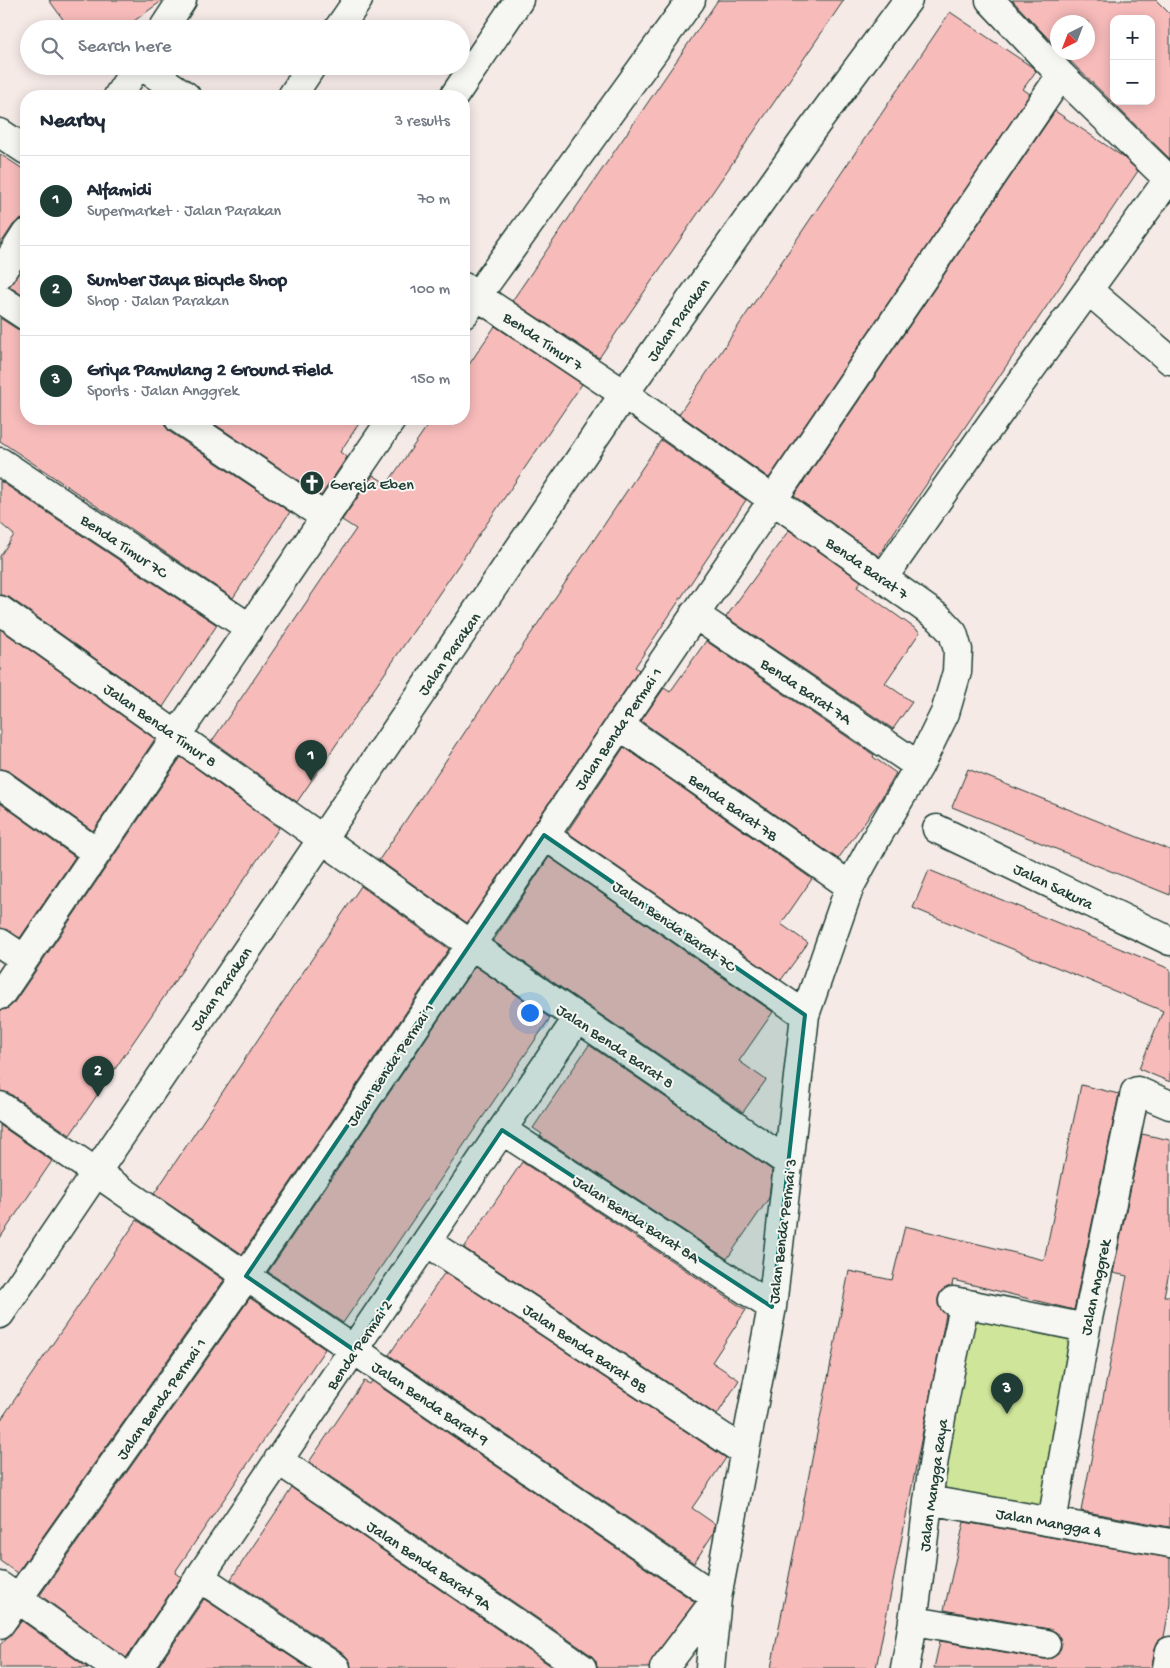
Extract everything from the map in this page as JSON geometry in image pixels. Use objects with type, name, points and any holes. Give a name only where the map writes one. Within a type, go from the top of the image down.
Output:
[{"type":"street","points":[[169,20],[182,0]]},
{"type":"street","points":[[344,20],[358,0]]},
{"type":"street","points":[[470,72],[519,0]]},
{"type":"street","points":[[470,296],[691,0]]},
{"type":"street","name":"Jalan Parakan","points":[[0,1314],[95,1171],[624,394],[802,143],[908,0]]},
{"type":"street","points":[[883,578],[1169,178],[1061,76],[990,0]]},
{"type":"street","points":[[122,90],[132,75]]},
{"type":"street","points":[[155,75],[177,90]]},
{"type":"street","points":[[296,90],[306,75]]},
{"type":"street","points":[[458,90],[468,75]]},
{"type":"street","name":"Jalan Benda Permai 1","points":[[0,1624],[9,1592],[246,1276],[1061,76]]},
{"type":"street","points":[[0,133],[20,146]]},
{"type":"street","points":[[0,274],[20,243]]},
{"type":"street","points":[[1088,290],[1170,360]]},
{"type":"street","points":[[0,299],[20,312]]},
{"type":"street","name":"Benda Timur 7","points":[[470,300],[624,394]]},
{"type":"street","name":"Benda Barat 7","points":[[624,394],[939,618],[953,633],[958,650],[957,672],[945,713],[919,766],[894,809]]},
{"type":"street","points":[[188,425],[326,517]]},
{"type":"street","points":[[0,995],[388,425]]},
{"type":"street","name":"Benda Timur 7C","points":[[0,462],[250,628]]},
{"type":"street","name":"Jalan Benda Timur 8","points":[[0,610],[321,840]]},
{"type":"street","name":"Benda Barat 7A","points":[[694,614],[919,766]]},
{"type":"street","name":"Benda Barat 7B","points":[[619,725],[850,886]]},
{"type":"street","points":[[0,784],[97,853]]},
{"type":"street","name":"Jalan Benda Permai 3","points":[[710,1668],[718,1598],[772,1306],[805,1015],[850,886],[894,809]]},
{"type":"street","name":"Jalan Sakura","points":[[937,829],[1170,941]]},
{"type":"street","name":"Jalan Benda Barat 7C","points":[[544,835],[805,1015]]},
{"type":"street","name":"Jalan Benda Barat 8","points":[[321,840],[577,1019],[789,1163]]},
{"type":"street","points":[[0,942],[24,959]]},
{"type":"street","name":"Benda Permai 2","points":[[138,1668],[577,1019]]},
{"type":"street","name":"Jalan Anggrek","points":[[1052,1522],[1086,1328],[1135,1092],[1138,1091],[1170,1105]]},
{"type":"street","name":"Jalan Benda Barat 9","points":[[0,1106],[718,1598]]},
{"type":"street","name":"Jalan Benda Barat 8A","points":[[502,1130],[772,1306]]},
{"type":"street","name":"Jalan Benda Barat 8B","points":[[427,1242],[745,1452]]},
{"type":"street","name":"Jalan Mangga Raya","points":[[905,1668],[915,1621],[928,1500],[959,1302],[1086,1328]]},
{"type":"street","name":"Jalan Benda Barat 9A","points":[[278,1460],[582,1668]]},
{"type":"street","name":"Jalan Mangga 4","points":[[928,1500],[1170,1543]]},
{"type":"street","points":[[199,1577],[336,1668]]},
{"type":"street","points":[[9,1592],[115,1668]]},
{"type":"street","points":[[664,1668],[718,1598]]},
{"type":"street","points":[[915,1621],[1046,1644]]},
{"type":"street","points":[[1167,1668],[1170,1651]]},
{"type":"highlighted area","points":[[544,835],[805,1015],[772,1307],[502,1130],[354,1350],[246,1276]]},
{"type":"green space","points":[[973,1316],[1073,1337],[1044,1510],[940,1491]]},
{"type":"building","points":[[49,0],[163,0],[135,20],[63,20]]},
{"type":"building","points":[[718,0],[844,0],[599,358],[512,301]]},
{"type":"building","points":[[1012,0],[1156,0],[1170,14],[1170,159],[1115,105],[1155,105],[1155,15],[1110,15],[1110,100],[1069,60],[1095,60],[1095,15],[1050,15],[1050,40]]},
{"type":"building","points":[[950,12],[1036,71],[1023,89],[1030,94],[769,478],[679,414]]},
{"type":"building","points":[[1055,111],[1122,156],[1138,171],[878,556],[794,496]]},
{"type":"building","points":[[0,154],[20,167],[20,220],[13,225],[0,245]]},
{"type":"building","points":[[20,270],[20,294],[9,286]]},
{"type":"building","points":[[0,318],[20,330],[20,425],[165,425],[170,432],[290,512],[233,598],[0,441]]},
{"type":"building","points":[[495,326],[582,384],[297,802],[212,741],[356,529],[342,520],[373,475],[387,484],[428,425],[470,425],[470,363]]},
{"type":"building","name":"Gereja Eben","points":[[216,425],[358,425],[340,452],[347,457],[321,496]]},
{"type":"building","points":[[661,440],[746,500],[635,667],[639,670],[467,923],[379,860]]},
{"type":"building","points":[[0,481],[217,625],[163,707],[9,597],[0,595],[0,556],[14,535],[0,523]]},
{"type":"building","points":[[789,530],[861,581],[857,587],[920,632],[885,683],[912,702],[893,729],[726,617]]},
{"type":"building","points":[[0,629],[155,739],[93,831],[9,771],[0,769]]},
{"type":"building","points":[[706,641],[874,755],[873,757],[896,773],[879,802],[838,859],[641,721],[664,688],[670,692]]},
{"type":"building","points":[[624,747],[812,879],[781,924],[808,943],[781,980],[567,832]]},
{"type":"building","points":[[181,757],[279,828],[70,1135],[9,1093],[0,1091],[0,1010],[7,1009],[13,1004]]},
{"type":"building","points":[[968,769],[1170,850],[1170,895],[952,807]]},
{"type":"building","points":[[0,803],[75,857],[20,938],[0,928]]},
{"type":"building","points":[[549,857],[773,1012],[739,1061],[766,1080],[743,1112],[493,941]]},
{"type":"building","points":[[929,870],[1170,969],[1170,1082],[1139,1069],[1163,1011],[913,908]]},
{"type":"building","points":[[361,886],[449,949],[242,1254],[154,1194]]},
{"type":"building","points":[[475,966],[550,1018],[343,1323],[268,1272]]},
{"type":"building","points":[[589,1045],[772,1170],[769,1198],[727,1259],[540,1136],[542,1134],[533,1128]]},
{"type":"building","points":[[1081,1085],[1119,1094],[1074,1310],[953,1280],[952,1286],[941,1291],[938,1305],[946,1315],[876,1668],[771,1668],[849,1271],[892,1280],[905,1226],[1044,1260]]},
{"type":"building","points":[[0,1125],[52,1161],[0,1238]]},
{"type":"building","points":[[1142,1134],[1170,1140],[1170,1268],[1164,1296],[1170,1296],[1170,1527],[1081,1511],[1127,1276],[1113,1273]]},
{"type":"building","points":[[522,1162],[746,1310],[712,1362],[739,1380],[717,1415],[464,1248]]},
{"type":"building","points":[[137,1220],[224,1280],[17,1573],[0,1561],[0,1421]]},
{"type":"building","points":[[445,1272],[726,1458],[692,1508],[715,1524],[713,1534],[694,1563],[389,1355]]},
{"type":"building","points":[[250,1298],[325,1349],[177,1569],[175,1573],[181,1577],[126,1658],[40,1595]]},
{"type":"building","points":[[364,1381],[370,1384],[372,1381],[695,1602],[652,1659],[649,1668],[597,1668],[596,1661],[591,1655],[309,1462]]},
{"type":"building","points":[[292,1488],[554,1668],[351,1668],[350,1661],[345,1655],[231,1579]]},
{"type":"building","points":[[964,1522],[1170,1558],[1170,1604],[1164,1637],[1158,1641],[1155,1648],[1152,1668],[934,1668],[940,1641],[1044,1659],[1052,1658],[1058,1654],[1061,1647],[1060,1638],[1056,1632],[1049,1629],[944,1610]]},
{"type":"building","points":[[204,1599],[308,1668],[157,1668]]},
{"type":"building","points":[[22,1621],[88,1668],[0,1668],[0,1645]]},
{"type":"place","name":"Gereja Eben","points":[[312,483]]},
{"type":"place","name":"Alfamidi","points":[[311,781]]},
{"type":"place","name":"Sumber Jaya Bicycle Shop","points":[[98,1097]]},
{"type":"place","name":"Griya Pamulang 2 Ground Field","points":[[1007,1414]]}]
